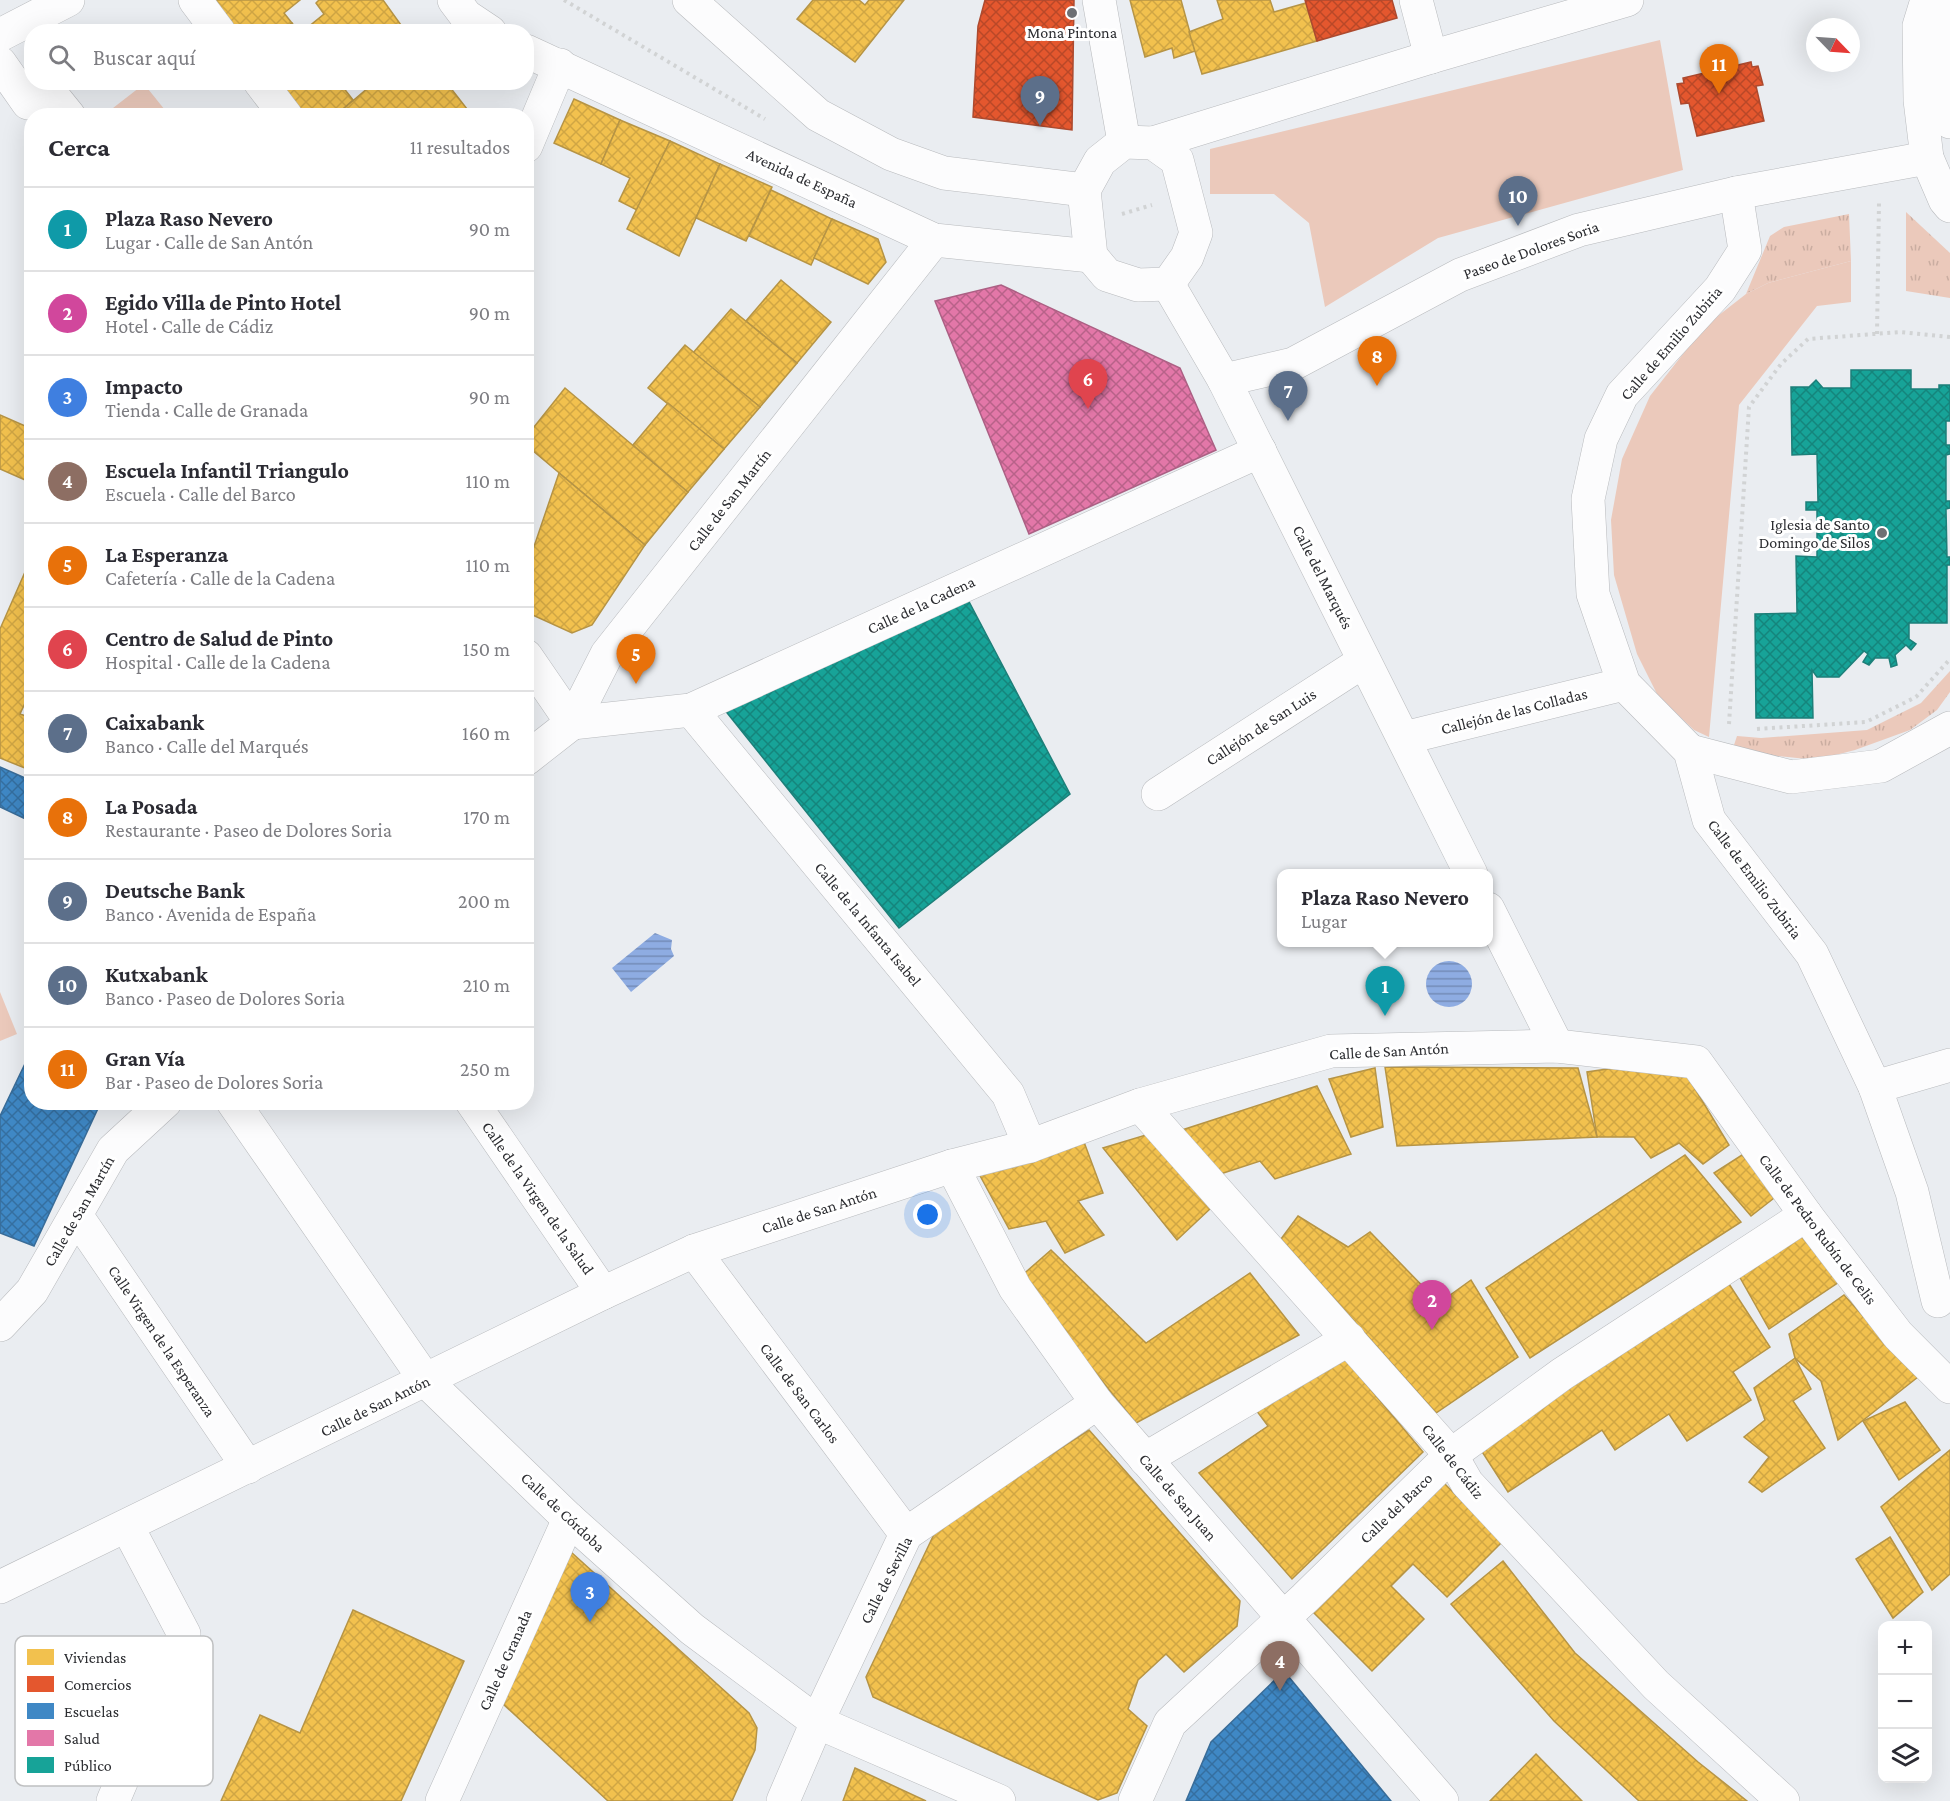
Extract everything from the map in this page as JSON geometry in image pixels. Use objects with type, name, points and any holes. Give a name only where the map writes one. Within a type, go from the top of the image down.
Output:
[{"type":"street","points":[[0,35],[68,0]]},
{"type":"street","points":[[195,0],[213,24]]},
{"type":"street","points":[[454,0],[466,16],[478,24]]},
{"type":"street","points":[[689,0],[818,115],[891,154],[944,173],[1084,190]]},
{"type":"street","points":[[1099,0],[1138,142],[1177,160],[1196,233],[1187,257],[1168,285],[1137,285],[1107,275],[1091,256],[1084,190],[1100,161],[1138,142],[1431,57],[1585,5],[1627,0]]},
{"type":"street","points":[[1416,0],[1431,57]]},
{"type":"street","points":[[1903,0],[1898,65],[1900,134],[1927,158]]},
{"type":"street","points":[[1927,0],[1919,26],[1920,100],[1927,158],[1945,200],[1950,206]]},
{"type":"street","points":[[1947,0],[1941,19],[1950,122]]},
{"type":"street","name":"Avenida de España","points":[[534,54],[934,240],[1091,256]]},
{"type":"street","points":[[0,63],[32,108]]},
{"type":"street","points":[[534,127],[560,65]]},
{"type":"street","points":[[34,108],[48,90],[63,108]]},
{"type":"street","points":[[266,90],[280,108]]},
{"type":"street","name":"Paseo de Dolores Soria","points":[[1224,380],[1293,364],[1461,275],[1579,230],[1736,193],[1927,158]]},
{"type":"street","name":"Calle de Emilio Zubiria","points":[[1736,193],[1745,250],[1720,289],[1622,395],[1601,439],[1588,499],[1593,594],[1624,684],[1690,750],[1709,820],[1812,954],[1875,1087],[1912,1192],[1944,1299]]},
{"type":"street","name":"Calle de San Martín","points":[[534,753],[573,723],[607,654],[934,240]]},
{"type":"street","name":"Calle del Marqués","points":[[1168,285],[1224,380],[1469,869]]},
{"type":"street","name":"Calle de la Cadena","points":[[573,723],[691,710],[1260,451]]},
{"type":"street","name":"Callejón de San Luis","points":[[1158,794],[1365,661]]},
{"type":"street","points":[[534,667],[573,723]]},
{"type":"street","name":"Callejón de las Colladas","points":[[1404,738],[1624,684]]},
{"type":"street","name":"Calle de la Infanta Isabel","points":[[691,710],[1008,1094],[1030,1146]]},
{"type":"street","points":[[1690,750],[1791,777],[1881,766],[1950,728]]},
{"type":"street","points":[[1493,919],[1557,1046]]},
{"type":"street","name":"Calle de San Antón","points":[[0,1587],[603,1293],[694,1251],[952,1166],[1030,1146],[1140,1105],[1331,1051],[1557,1046],[1696,1062]]},
{"type":"street","name":"Calle de Pedro Rubín de Celis","points":[[1696,1062],[1806,1215],[1898,1335],[1950,1388]]},
{"type":"street","points":[[1875,1087],[1950,1065]]},
{"type":"street","name":"Calle de Cádiz","points":[[1140,1105],[1451,1455],[1467,1483],[1656,1685],[1784,1801]]},
{"type":"street","name":"Calle de San Martín","points":[[0,1325],[32,1291],[113,1150],[156,1110]]},
{"type":"street","name":"Calle de Córdoba","points":[[239,1110],[426,1381],[569,1519],[692,1629],[817,1722],[999,1801]]},
{"type":"street","name":"Calle de la Virgen de la Salud","points":[[477,1110],[603,1293]]},
{"type":"street","name":"Calle de San Juan","points":[[952,1166],[1015,1288],[1097,1403],[1442,1801]]},
{"type":"street","name":"Calle Virgen de la Esperanza","points":[[76,1215],[248,1467]]},
{"type":"street","name":"Calle del Barco","points":[[1135,1801],[1170,1723],[1284,1617],[1451,1455],[1562,1374],[1806,1215]]},
{"type":"street","name":"Calle de San Carlos","points":[[694,1251],[906,1534]]},
{"type":"street","points":[[1898,1335],[1944,1299]]},
{"type":"street","points":[[1145,1459],[1349,1339]]},
{"type":"street","name":"Calle de Sevilla","points":[[783,1801],[817,1722],[906,1534],[1097,1403]]},
{"type":"street","name":"Calle de Granada","points":[[441,1801],[569,1519]]},
{"type":"street","points":[[127,1526],[183,1636]]},
{"type":"street","points":[[113,1801],[119,1786]]},
{"type":"path","points":[[1877,334],[1879,167]]},
{"type":"path","points":[[1739,726],[1729,725],[1749,407],[1781,364],[1808,339],[1900,332],[1950,337]]},
{"type":"path","points":[[1749,728],[1866,722],[1916,697],[1950,659]]},
{"type":"green space","points":[[1660,40],[1683,170],[1438,238],[1325,307],[1309,223],[1274,194],[1210,194],[1210,149]]},
{"type":"green space","points":[[136,90],[149,90],[163,108],[113,108]]},
{"type":"green space","points":[[1906,212],[1950,253],[1950,298],[1906,291]]},
{"type":"green space","points":[[1849,214],[1851,261],[1768,283],[1746,294],[1770,236],[1784,227]]},
{"type":"green space","points":[[1851,261],[1851,302],[1817,306],[1739,405],[1709,737],[1694,730],[1658,696],[1637,654],[1614,575],[1611,520],[1622,459],[1650,396],[1705,326],[1746,294],[1768,283]]},
{"type":"green space","points":[[1950,671],[1950,692],[1937,710],[1910,730],[1855,750],[1816,760],[1732,751],[1737,736],[1761,738],[1867,730],[1921,703]]},
{"type":"green space","points":[[0,992],[17,1034],[0,1041]]},
{"type":"water","points":[[655,933],[672,940],[671,949],[674,956],[631,992],[612,968]]},
{"type":"water","points":[[1449,961],[1465,968],[1472,984],[1465,1000],[1449,1007],[1433,1000],[1426,984],[1433,968]]},
{"type":"building: Viviendas","points":[[205,0],[300,0],[284,13],[291,24],[223,24]]},
{"type":"building: Viviendas","points":[[319,0],[383,0],[400,24],[312,24],[324,14],[316,3]]},
{"type":"building: Viviendas","points":[[813,0],[859,0],[865,5],[869,0],[904,0],[855,62],[797,19]]},
{"type":"building: Viviendas","points":[[1130,0],[1181,0],[1195,51],[1174,58],[1172,48],[1145,57]]},
{"type":"building: Viviendas","points":[[1217,0],[1270,0],[1274,12],[1306,3],[1317,41],[1202,74],[1189,32],[1223,19]]},
{"type":"building: Viviendas","points":[[276,90],[345,90],[353,100],[344,108],[289,108]]},
{"type":"building: Viviendas","points":[[366,90],[452,90],[466,108],[344,108]]},
{"type":"building: Viviendas","points":[[574,99],[620,120],[601,164],[554,143]]},
{"type":"building: Viviendas","points":[[620,120],[670,141],[637,210],[619,201],[630,178],[601,164]]},
{"type":"building: Viviendas","points":[[670,141],[720,164],[679,256],[627,229]]},
{"type":"building: Viviendas","points":[[720,164],[772,187],[746,241],[696,218]]},
{"type":"building: Viviendas","points":[[771,190],[832,219],[811,265],[749,236]]},
{"type":"building: Viviendas","points":[[832,219],[878,239],[886,262],[868,284],[814,258]]},
{"type":"building: Viviendas","points":[[781,280],[831,322],[797,363],[746,321]]},
{"type":"building: Viviendas","points":[[731,309],[797,363],[760,407],[693,353]]},
{"type":"building: Viviendas","points":[[685,345],[760,407],[724,449],[648,388]]},
{"type":"building: Viviendas","points":[[565,388],[688,492],[645,545],[534,452],[534,427]]},
{"type":"building: Viviendas","points":[[668,403],[724,449],[688,492],[633,445]]},
{"type":"building: Viviendas","points":[[0,415],[24,426],[24,480],[0,469]]},
{"type":"building: Viviendas","points":[[559,473],[645,545],[592,625],[572,633],[534,616],[534,546]]},
{"type":"building: Viviendas","points":[[24,574],[24,705],[20,714],[24,715],[24,768],[0,758],[0,629]]},
{"type":"building: Viviendas","points":[[1677,1059],[1729,1145],[1703,1164],[1679,1143],[1651,1158],[1634,1137],[1597,1137],[1587,1072]]},
{"type":"building: Viviendas","points":[[1385,1067],[1578,1068],[1597,1137],[1397,1146]]},
{"type":"building: Viviendas","points":[[1375,1068],[1383,1127],[1351,1137],[1329,1079]]},
{"type":"building: Viviendas","points":[[1317,1086],[1351,1154],[1275,1179],[1260,1161],[1214,1176],[1179,1131]]},
{"type":"building: Viviendas","points":[[1149,1134],[1211,1208],[1177,1240],[1103,1148]]},
{"type":"building: Viviendas","points":[[1084,1142],[1103,1193],[1078,1201],[1104,1235],[1065,1253],[1046,1221],[1009,1229],[978,1172]]},
{"type":"building: Viviendas","points":[[1685,1155],[1741,1222],[1530,1358],[1486,1288]]},
{"type":"building: Viviendas","points":[[1742,1155],[1778,1195],[1751,1216],[1714,1173]]},
{"type":"building: Viviendas","points":[[1298,1216],[1348,1247],[1370,1232],[1439,1303],[1471,1280],[1518,1357],[1436,1413],[1281,1239]]},
{"type":"building: Viviendas","points":[[1806,1234],[1842,1280],[1769,1329],[1738,1274]]},
{"type":"building: Viviendas","points":[[1051,1250],[1146,1343],[1250,1273],[1299,1335],[1136,1423],[1019,1278]]},
{"type":"building: Viviendas","points":[[1729,1284],[1770,1347],[1733,1372],[1751,1400],[1687,1441],[1669,1414],[1615,1450],[1602,1430],[1508,1492],[1479,1447]]},
{"type":"building: Viviendas","points":[[1844,1295],[1918,1377],[1838,1440],[1821,1381],[1795,1358],[1789,1334]]},
{"type":"building: Viviendas","points":[[1341,1354],[1423,1452],[1292,1579],[1199,1473],[1268,1426],[1256,1410]]},
{"type":"building: Viviendas","points":[[1795,1358],[1811,1389],[1793,1401],[1825,1448],[1762,1492],[1749,1482],[1769,1457],[1744,1437],[1765,1420],[1754,1388]]},
{"type":"building: Viviendas","points":[[1905,1402],[1940,1450],[1899,1480],[1863,1421]]},
{"type":"building: Viviendas","points":[[1089,1430],[1240,1601],[1237,1626],[1184,1672],[1166,1654],[1138,1680],[1128,1709],[1147,1726],[1117,1793],[1098,1800],[873,1697],[866,1677],[937,1528]]},
{"type":"building: Viviendas","points":[[1950,1450],[1950,1574],[1932,1590],[1881,1507]]},
{"type":"building: Viviendas","points":[[1441,1480],[1502,1542],[1447,1597],[1413,1564],[1391,1586],[1424,1619],[1372,1671],[1311,1610]]},
{"type":"building: Viviendas","points":[[1890,1537],[1923,1592],[1893,1618],[1856,1559]]},
{"type":"building: Viviendas","points":[[571,1552],[749,1713],[757,1728],[755,1750],[732,1801],[608,1801],[502,1703]]},
{"type":"building: Viviendas","points":[[1503,1561],[1575,1653],[1698,1762],[1747,1801],[1639,1801],[1554,1721],[1451,1604]]},
{"type":"building: Viviendas","points":[[353,1610],[464,1661],[401,1801],[221,1801],[260,1715],[300,1733]]},
{"type":"building: Viviendas","points":[[1536,1754],[1582,1801],[1490,1801]]},
{"type":"building: Viviendas","points":[[855,1768],[926,1801],[843,1801]]},
{"type":"building: Comercios","points":[[985,0],[1074,0],[1072,130],[973,117],[978,26]]},
{"type":"building: Comercios","points":[[1305,0],[1392,0],[1397,18],[1317,41]]},
{"type":"building: Comercios","points":[[1751,62],[1752,67],[1758,66],[1763,85],[1756,86],[1764,121],[1697,136],[1689,103],[1681,104],[1677,84],[1684,83],[1683,78]]},
{"type":"building: Escuelas","points":[[0,767],[24,778],[24,818],[0,807]]},
{"type":"building: Escuelas","points":[[24,1066],[24,1110],[97,1110],[34,1246],[0,1233],[0,1116]]},
{"type":"building: Escuelas","points":[[1284,1671],[1391,1801],[1186,1801],[1211,1742]]},
{"type":"building: Salud","points":[[1001,285],[1180,368],[1216,450],[1029,534],[935,301]]},
{"type":"building: Público","name":"Iglesia de Santo Domingo de Silos","points":[[1851,370],[1911,370],[1911,389],[1939,389],[1939,385],[1950,385],[1950,421],[1946,421],[1946,445],[1950,445],[1950,454],[1946,455],[1946,501],[1950,501],[1950,508],[1946,509],[1947,557],[1950,557],[1950,565],[1947,565],[1947,623],[1909,623],[1909,639],[1916,644],[1911,650],[1906,645],[1895,655],[1897,665],[1891,667],[1889,658],[1875,658],[1869,665],[1863,662],[1868,654],[1864,651],[1839,677],[1817,677],[1812,670],[1813,718],[1756,718],[1755,614],[1797,613],[1796,556],[1817,557],[1817,510],[1806,510],[1806,502],[1818,502],[1817,454],[1792,455],[1791,387],[1809,387],[1816,380],[1823,388],[1851,388]]},
{"type":"building: Público","points":[[965,594],[1070,794],[899,928],[720,704]]},
{"type":"place","name":"Mona Pintona","points":[[1072,13]]},
{"type":"place","name":"Gran Vía","points":[[1719,94]]},
{"type":"place","name":"Deutsche Bank","points":[[1040,126]]},
{"type":"place","name":"Kutxabank","points":[[1518,226]]},
{"type":"place","name":"La Posada","points":[[1377,386]]},
{"type":"place","name":"Centro de Salud de Pinto","points":[[1088,409]]},
{"type":"place","name":"Caixabank","points":[[1288,421]]},
{"type":"place","name":"Iglesia de Santo Domingo de Silos","points":[[1882,533]]},
{"type":"place","name":"La Esperanza","points":[[636,684]]},
{"type":"place","name":"Plaza Raso Nevero","points":[[1385,1016]]},
{"type":"place","name":"Egido Villa de Pinto Hotel","points":[[1432,1330]]},
{"type":"place","name":"Impacto","points":[[590,1622]]},
{"type":"place","name":"Escuela Infantil Triangulo","points":[[1280,1691]]}]
